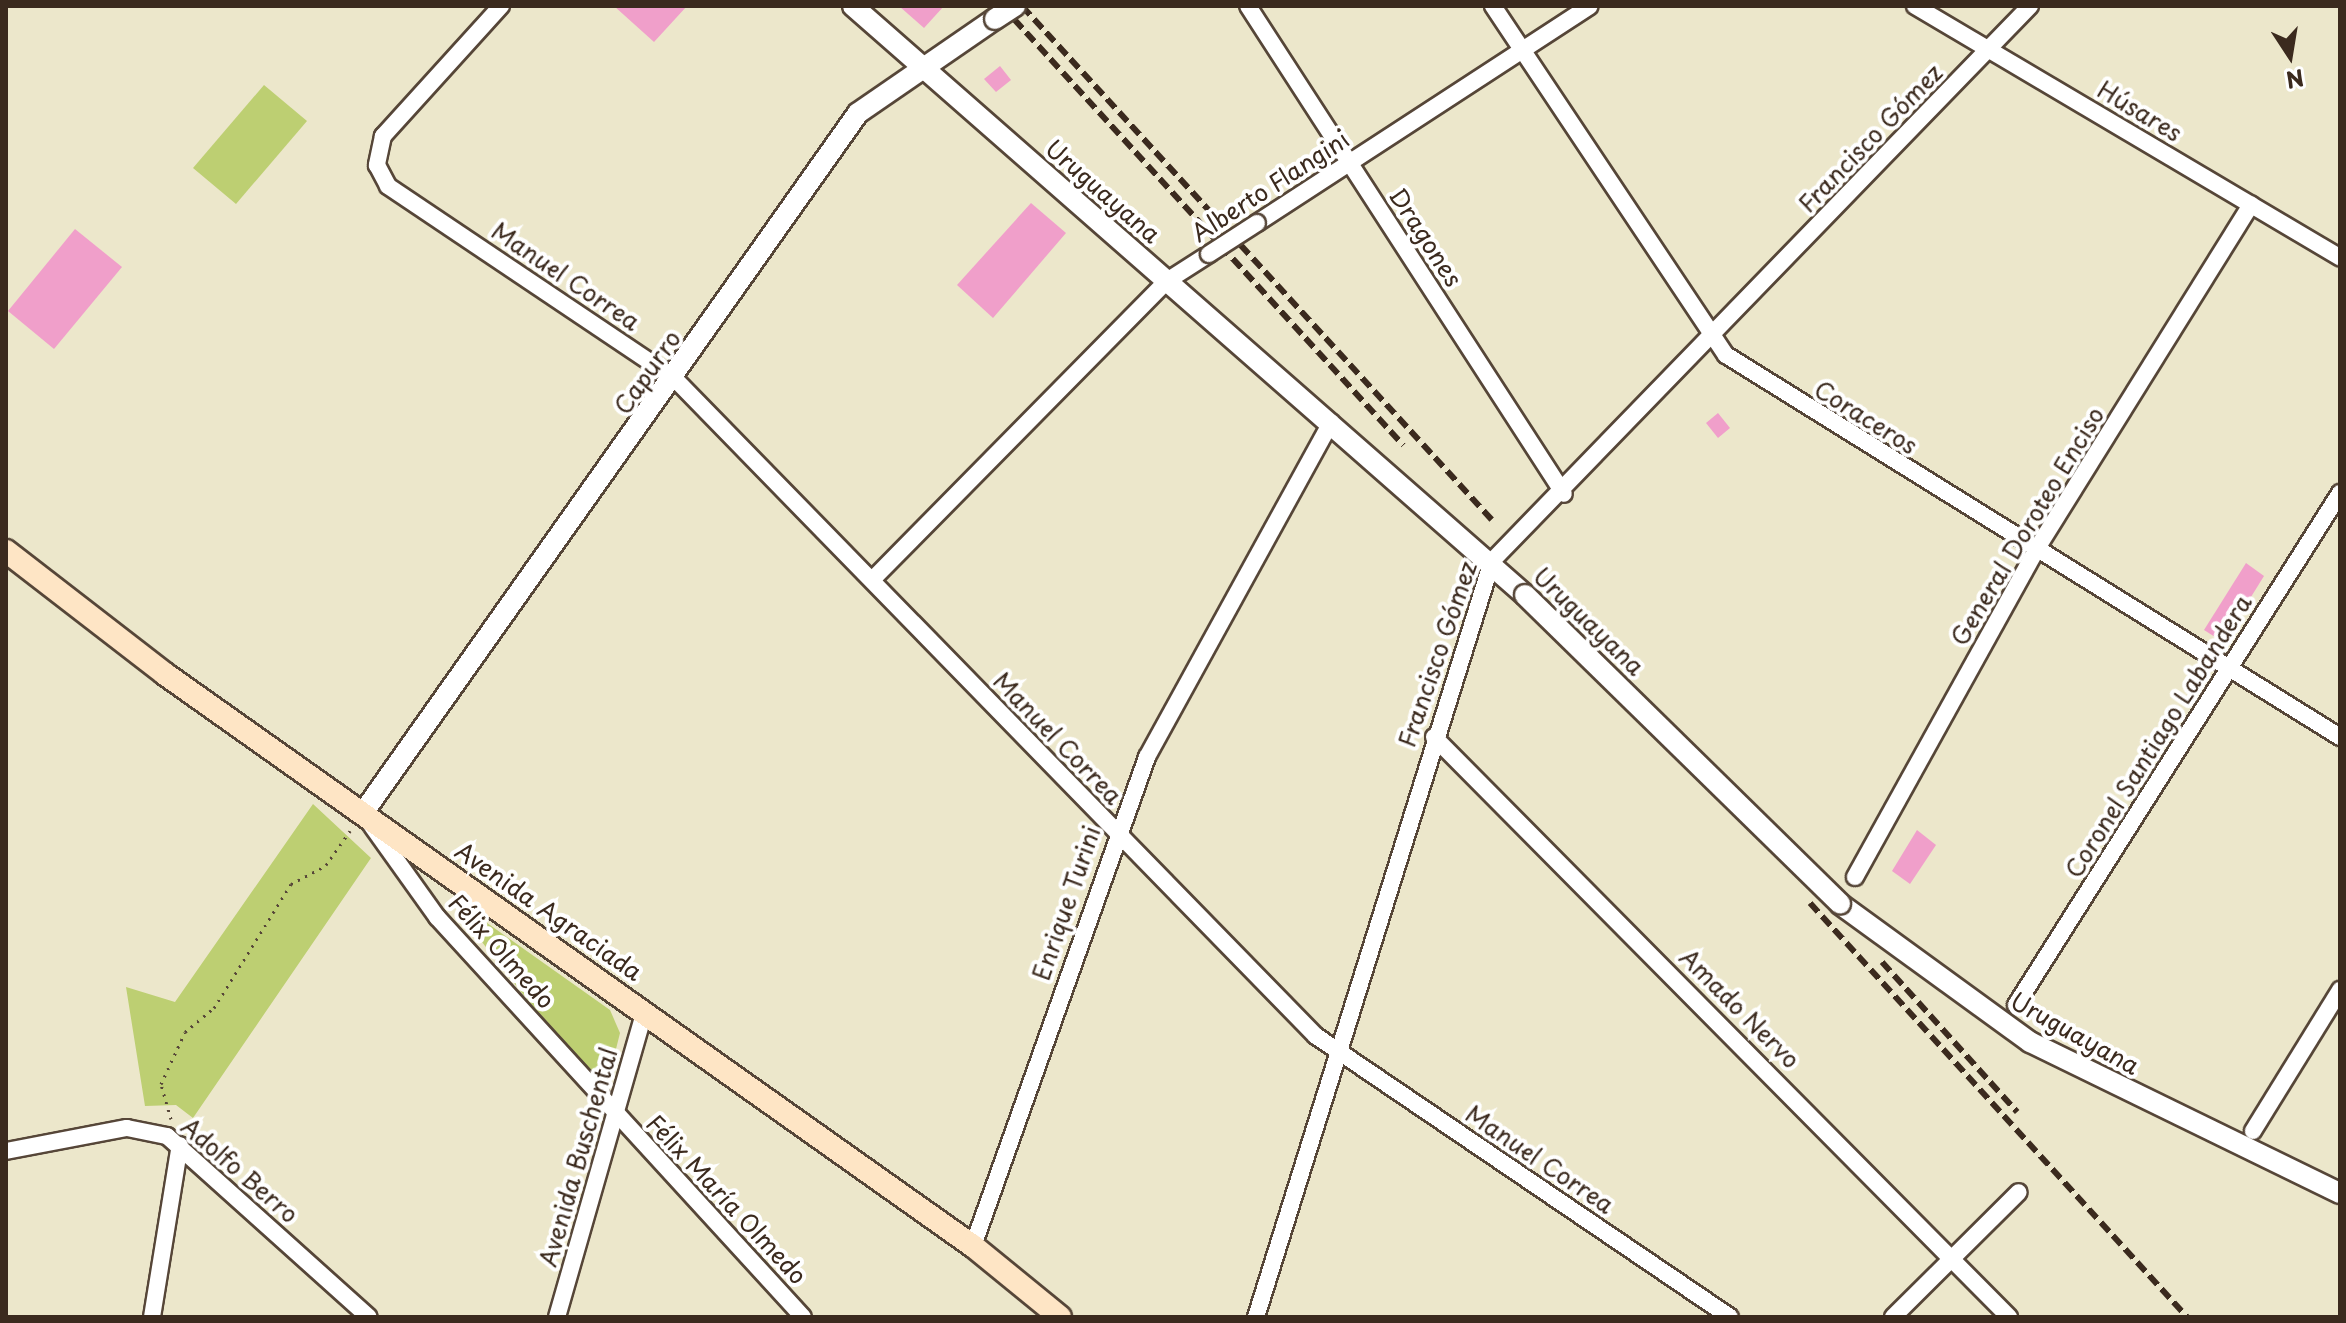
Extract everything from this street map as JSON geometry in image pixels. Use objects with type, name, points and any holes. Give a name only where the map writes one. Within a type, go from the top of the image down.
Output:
[{"type":"main road","name":"Avenida Agraciada","points":[[6,551],[363,813],[645,1010],[973,1246],[1060,1317]]},
{"type":"street","name":"Manuel Correa","points":[[501,6],[383,136],[377,165],[388,186],[675,379],[1115,831],[1336,1049],[1730,1317]]},
{"type":"street","name":"Uruguayana","points":[[853,6],[1492,561],[1749,820],[1930,974],[2030,1042],[2340,1193]]},
{"type":"street","name":"Capurro","points":[[363,813],[675,379],[858,113],[920,66],[1015,6]]},
{"type":"street","name":"Dragones","points":[[1248,6],[1564,494]]},
{"type":"street","name":"Coraceros","points":[[1493,6],[1708,338],[1748,372],[2340,737]]},
{"type":"street","name":"Alberto Flangini","points":[[872,580],[1167,281],[1590,6]]},
{"type":"street","name":"Húsares","points":[[1915,6],[2340,257]]},
{"type":"street","name":"Francisco Gómez","points":[[1256,1317],[1336,1049],[1492,561],[1564,494],[1708,338],[2030,6]]},
{"type":"street","name":"General Doroteo Enciso","points":[[1855,877],[2036,550],[2251,205]]},
{"type":"street","name":"Enrique Turini","points":[[973,1246],[1115,831],[1147,757],[1331,422]]},
{"type":"street","name":"Coronel Santiago Labandera","points":[[2016,1005],[2340,493]]},
{"type":"street","name":"Amado Nervo","points":[[1434,737],[1953,1255],[2009,1317]]},
{"type":"street","name":"Félix Olmedo","points":[[363,813],[437,917],[616,1113]]},
{"type":"street","points":[[2253,1131],[2340,990]]},
{"type":"street","name":"Avenida Buschental","points":[[557,1317],[645,1010]]},
{"type":"street","name":"Félix María Olmedo","points":[[616,1113],[803,1317]]},
{"type":"street","name":"Adolfo Berro","points":[[6,1151],[142,1127],[180,1145],[369,1317]]},
{"type":"street","points":[[152,1317],[180,1145]]},
{"type":"street","points":[[1893,1317],[2019,1192]]},
{"type":"path","points":[[180,1145],[161,1084],[185,1032],[214,1008],[291,884],[326,865],[363,813]]},
{"type":"green space","points":[[264,85],[307,121],[236,204],[193,168]]},
{"type":"green space","points":[[313,804],[371,858],[193,1118],[176,1105],[145,1106],[126,987],[175,1002]]},
{"type":"green space","points":[[466,908],[610,1010],[620,1033],[609,1077],[594,1076],[521,992],[461,915]]},
{"type":"building","points":[[614,6],[687,6],[654,42]]},
{"type":"building","points":[[899,6],[944,6],[924,28]]},
{"type":"building","points":[[1000,66],[1011,80],[996,92],[984,79]]},
{"type":"building","points":[[1031,203],[1066,233],[993,318],[957,285]]},
{"type":"building","points":[[75,229],[122,267],[54,349],[8,311]]},
{"type":"building","points":[[1718,413],[1730,428],[1718,438],[1706,423]]},
{"type":"building","points":[[2246,563],[2264,576],[2223,642],[2204,630]]},
{"type":"building","points":[[1917,830],[1936,845],[1910,884],[1892,871]]},
{"type":"railway","points":[[1002,6],[1403,445]]},
{"type":"railway","points":[[1022,6],[1492,520]]},
{"type":"railway","points":[[1810,903],[2187,1317]]},
{"type":"railway","points":[[1882,962],[2017,1112]]}]
